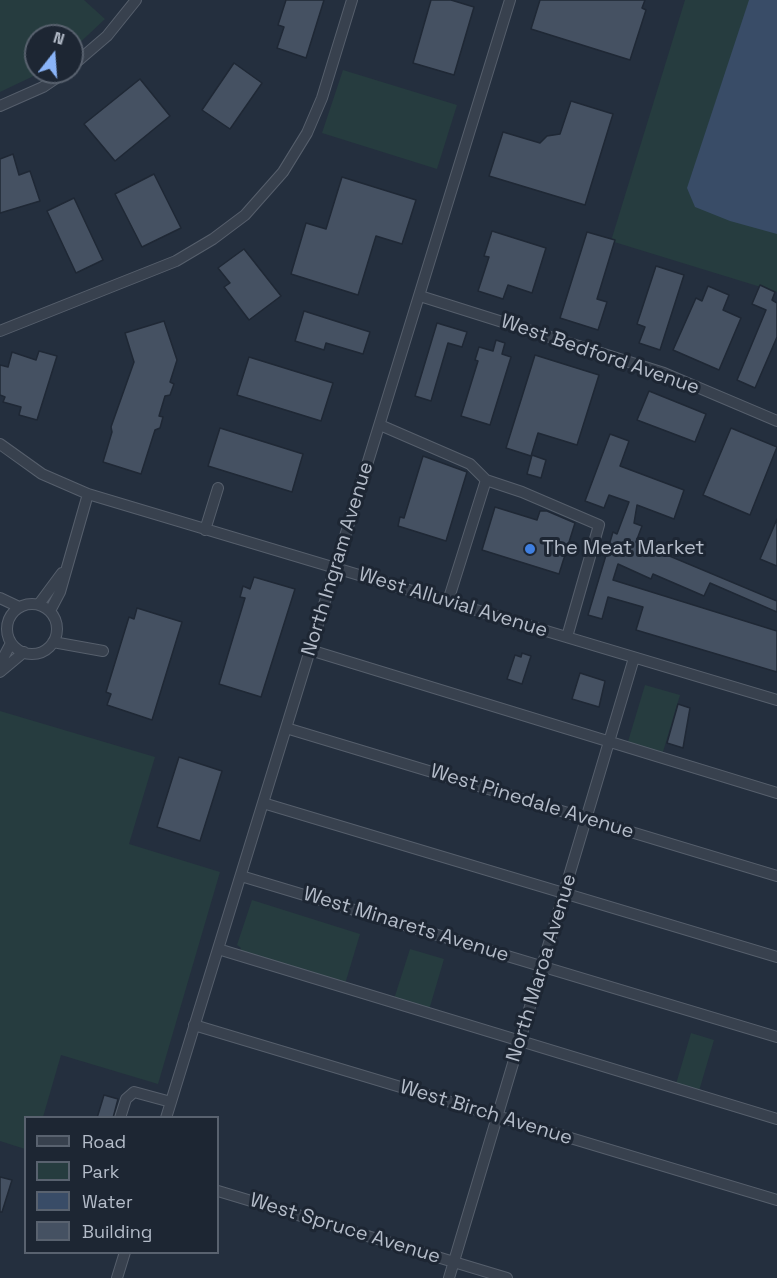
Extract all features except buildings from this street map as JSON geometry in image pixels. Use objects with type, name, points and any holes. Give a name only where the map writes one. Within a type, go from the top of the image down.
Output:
[{"type":"street","points":[[84,56],[107,36],[136,0]]},
{"type":"street","points":[[0,331],[176,261],[213,239],[245,215],[283,172],[307,133],[322,98],[352,0]]},
{"type":"street","name":"North Ingram Avenue","points":[[167,1116],[510,0]]},
{"type":"street","points":[[0,106],[47,84]]},
{"type":"street","name":"West Bedford Avenue","points":[[420,296],[664,373],[777,422]]},
{"type":"street","points":[[380,425],[470,464],[486,480],[522,492],[599,525],[567,637]]},
{"type":"street","name":"West Alluvial Avenue","points":[[0,444],[42,474],[88,494],[777,700]]},
{"type":"street","points":[[448,601],[486,480]]},
{"type":"street","points":[[205,530],[218,488]]},
{"type":"street","points":[[50,611],[60,592],[88,494]]},
{"type":"street","points":[[39,604],[66,568]]},
{"type":"street","points":[[0,598],[19,607],[39,604],[50,611],[57,628],[86,646]]},
{"type":"street","points":[[19,607],[9,619],[8,635],[11,642],[24,652],[40,652],[53,642],[57,628]]},
{"type":"street","points":[[0,609],[9,619]]},
{"type":"street","points":[[0,664],[11,642]]},
{"type":"street","points":[[53,642],[86,646],[103,651]]},
{"type":"street","points":[[310,650],[777,793]]},
{"type":"street","points":[[0,672],[24,652]]},
{"type":"street","name":"North Maroa Avenue","points":[[449,1278],[634,658]]},
{"type":"street","name":"West Pinedale Avenue","points":[[286,728],[777,876]]},
{"type":"street","points":[[263,803],[777,957]]},
{"type":"street","name":"West Minarets Avenue","points":[[241,876],[777,1037]]},
{"type":"street","points":[[218,949],[777,1119]]},
{"type":"street","name":"West Birch Avenue","points":[[194,1025],[777,1200]]},
{"type":"street","points":[[121,1116],[126,1099],[134,1092],[171,1102]]},
{"type":"street","name":"West Spruce Avenue","points":[[219,1191],[507,1278]]},
{"type":"street","points":[[117,1278],[124,1254]]},
{"type":"green space","points":[[0,0],[84,0],[105,19],[84,39],[84,24],[24,24],[24,81],[0,92]]},
{"type":"green space","points":[[685,0],[777,0],[777,292],[611,241]]},
{"type":"green space","points":[[343,70],[457,105],[437,169],[322,133]]},
{"type":"green space","points":[[645,685],[680,695],[662,755],[627,745]]},
{"type":"green space","points":[[0,711],[155,757],[129,844],[220,872],[158,1084],[61,1055],[43,1116],[24,1116],[24,1149],[0,1141]]},
{"type":"green space","points":[[252,900],[360,934],[345,984],[239,953],[241,948],[237,945]]},
{"type":"green space","points":[[410,949],[444,959],[429,1010],[394,999]]},
{"type":"green space","points":[[691,1033],[714,1040],[699,1091],[676,1084]]},
{"type":"water","points":[[749,0],[777,0],[777,234],[730,221],[695,207],[687,188]]},
{"type":"place","name":"The Meat Market","points":[[530,549]]}]
